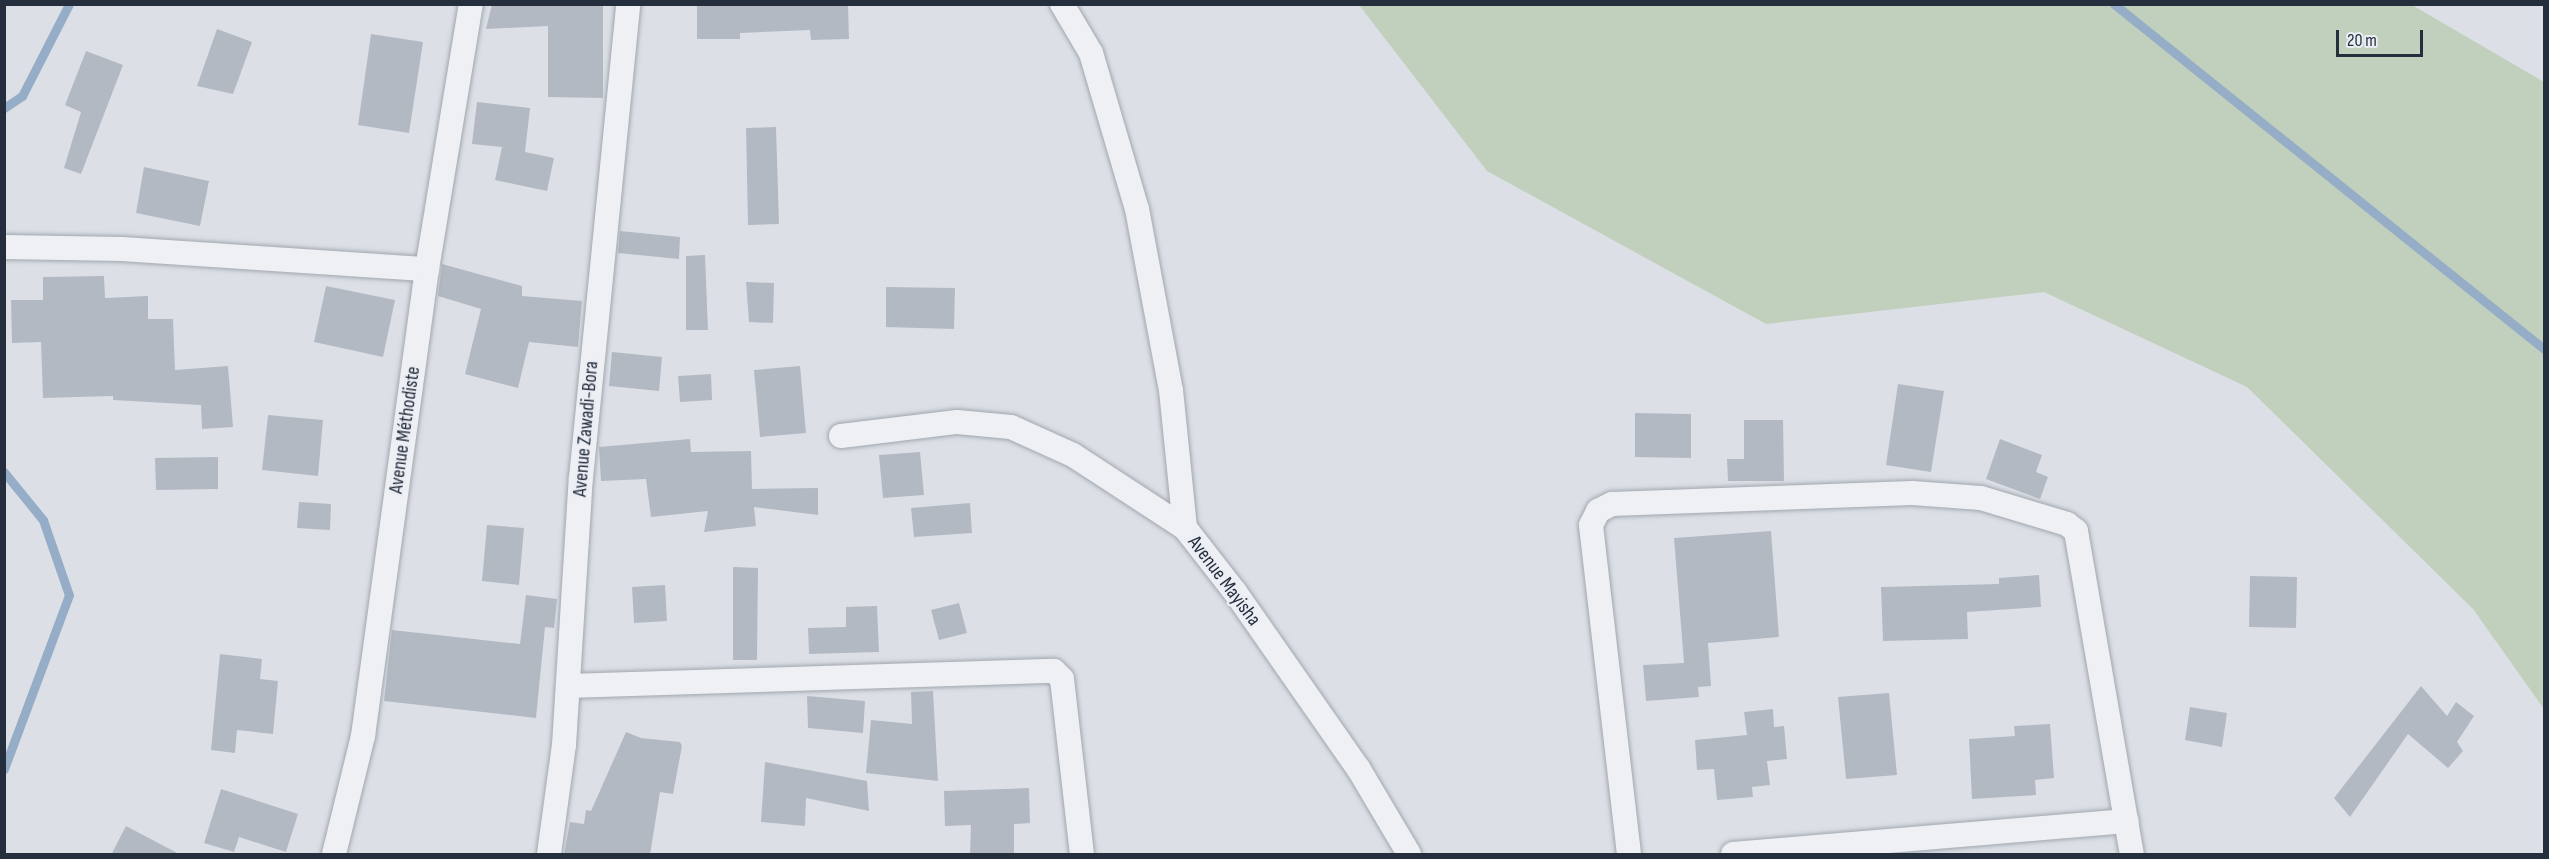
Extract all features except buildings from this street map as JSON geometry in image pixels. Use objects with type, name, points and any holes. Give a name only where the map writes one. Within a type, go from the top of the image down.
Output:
[{"type":"street","name":"Avenue Méthodiste","points":[[334,855],[363,736],[427,268],[471,4]]},
{"type":"street","name":"Avenue Zawadi-Bora","points":[[549,855],[568,686],[581,478],[628,4]]},
{"type":"street","points":[[1062,4],[1091,53],[1137,209],[1171,390],[1185,528]]},
{"type":"street","points":[[4,247],[122,249],[427,268]]},
{"type":"street","name":"Avenue Mayisha","points":[[841,436],[957,423],[1011,427],[1073,455],[1185,528],[1235,591],[1358,768],[1409,855]]},
{"type":"street","points":[[1629,855],[1591,525],[1598,511],[1612,504],[1912,493],[1981,498],[2072,527],[2080,541],[2132,855]]},
{"type":"street","points":[[568,686],[1054,671],[1062,679],[1082,855]]},
{"type":"street","points":[[1733,855],[2127,821]]},
{"type":"green space","points":[[1359,5],[2412,5],[2544,82],[2544,709],[2473,609],[2247,387],[2044,292],[1766,324],[1487,171]]},
{"type":"waterway","points":[[4,108],[22,96],[69,4]]},
{"type":"waterway","points":[[2114,4],[2544,349]]},
{"type":"waterway","points":[[4,472],[43,520],[69,595],[4,769]]}]
